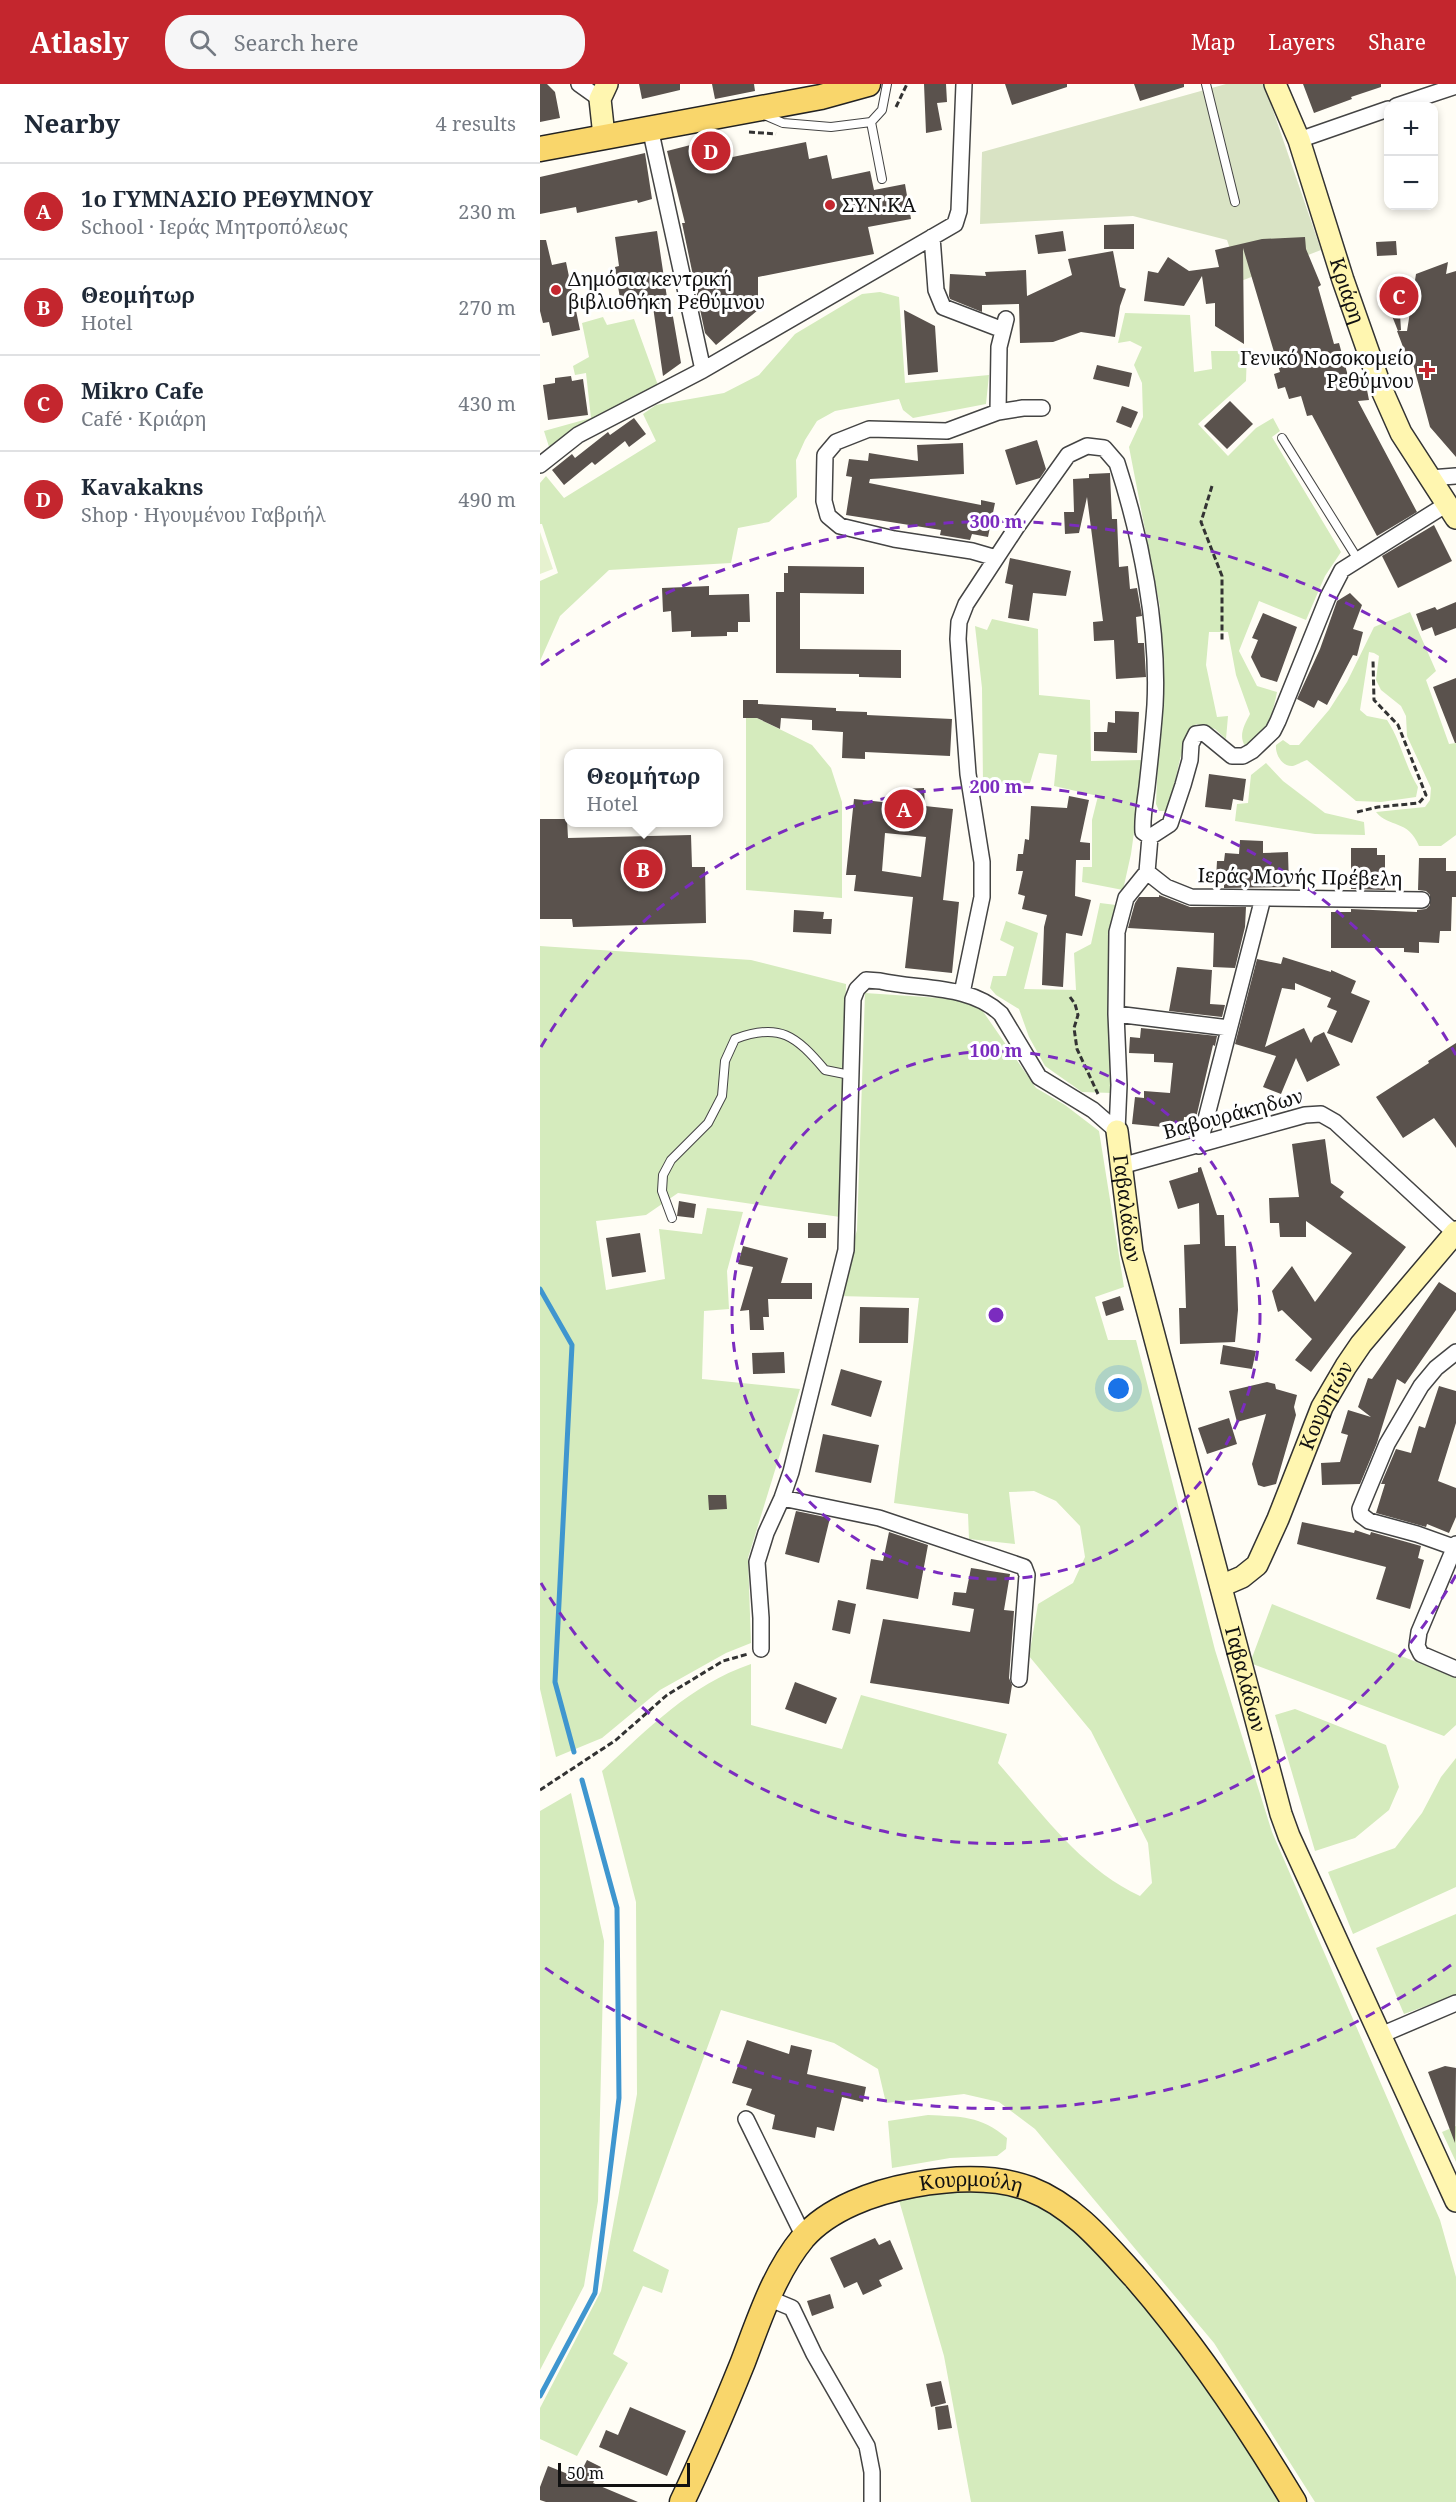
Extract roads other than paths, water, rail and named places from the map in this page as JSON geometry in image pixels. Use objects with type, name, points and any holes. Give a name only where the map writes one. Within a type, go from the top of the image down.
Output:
[{"type":"main road","points":[[540,149],[821,97],[868,84]]},
{"type":"main road","name":"Κουρμούλη","points":[[682,2502],[714,2433],[768,2298],[804,2237],[825,2218],[865,2198],[901,2187],[938,2181],[982,2179],[1029,2188],[1053,2200],[1077,2216],[1105,2243],[1160,2306],[1214,2375],[1294,2502]]},
{"type":"street","points":[[579,84],[604,92],[604,136]]},
{"type":"street","points":[[540,465],[578,435],[703,370],[955,224],[959,211],[964,84]]},
{"type":"street","name":"Κριάρη","points":[[1275,84],[1299,140],[1343,280],[1381,388],[1401,433],[1451,511]]},
{"type":"street","points":[[1408,102],[1456,86]]},
{"type":"street","points":[[1299,140],[1384,111]]},
{"type":"street","points":[[650,128],[703,370]]},
{"type":"street","points":[[932,237],[936,290],[943,307],[1004,324],[999,347],[998,412]]},
{"type":"street","points":[[996,558],[972,551],[894,539],[840,526],[828,516],[824,501],[825,455],[836,442],[869,429],[947,431],[998,412],[1042,408]]},
{"type":"street","points":[[962,993],[982,897],[982,862],[968,774],[958,639],[959,622],[966,604],[996,558],[1068,455],[1086,446],[1104,448],[1117,463],[1145,580],[1154,634],[1156,677],[1154,714],[1142,819],[1143,832],[1150,837]]},
{"type":"street","points":[[1430,478],[1456,476]]},
{"type":"street","points":[[1150,837],[1158,834],[1170,824],[1190,760],[1191,744],[1196,734],[1204,733],[1232,756],[1243,756],[1252,751],[1273,731],[1342,570],[1357,558],[1451,511]]},
{"type":"street","points":[[1117,1131],[1118,932],[1126,898],[1147,872],[1150,837]]},
{"type":"street","name":"Ιεράς Μονής Πρέβελη","points":[[1147,872],[1166,887],[1191,897],[1422,900]]},
{"type":"street","points":[[1199,1146],[1263,898]]},
{"type":"street","points":[[761,1649],[757,1562],[766,1533],[791,1472],[846,1250],[853,999],[857,989],[866,980],[962,993],[993,1006],[1001,1014],[1040,1077],[1093,1110],[1117,1131]]},
{"type":"street","points":[[1116,1014],[1229,1028]]},
{"type":"street","name":"Βαβουράκηδων","points":[[1121,1166],[1305,1115],[1321,1114],[1335,1122],[1456,1233]]},
{"type":"street","name":"Γαβαλάδων","points":[[1117,1131],[1132,1252],[1268,1770],[1289,1836],[1456,2201]]},
{"type":"street","name":"Κουρητών","points":[[1221,1586],[1242,1577],[1257,1565],[1278,1519],[1322,1407],[1346,1366],[1361,1344],[1456,1233]]},
{"type":"street","points":[[1456,1352],[1436,1368],[1421,1386],[1387,1444],[1360,1509],[1362,1515],[1369,1521],[1456,1546],[1419,1632],[1417,1646],[1418,1650],[1427,1657],[1456,1669]]},
{"type":"street","points":[[782,1498],[879,1518],[1024,1567],[1027,1575],[1018,1679]]},
{"type":"street","points":[[1381,2035],[1456,2003]]},
{"type":"street","points":[[746,2119],[804,2237]]},
{"type":"street","points":[[768,2298],[792,2308],[814,2354],[867,2446],[872,2472],[872,2502]]},
{"type":"lane","points":[[750,110],[783,123],[831,127],[871,122],[882,110],[886,84]]},
{"type":"lane","points":[[1206,84],[1235,202]]},
{"type":"lane","points":[[871,122],[882,179]]},
{"type":"lane","points":[[1282,438],[1357,558]]},
{"type":"lane","points":[[672,1218],[662,1191],[663,1175],[671,1160],[708,1123],[722,1096],[725,1061],[735,1039],[753,1032],[772,1030],[787,1035],[809,1051],[825,1070],[850,1075]]},
{"type":"waterway","points":[[540,1289],[572,1345],[555,1682],[574,1752]]},
{"type":"waterway","points":[[540,2396],[595,2293],[619,2098],[617,1908],[582,1780]]},
{"type":"place","name":"Kavakakns","points":[[711,151]]},
{"type":"place","name":"ΣΥΝ.ΚΑ","points":[[830,205]]},
{"type":"place","name":"Δημόσια κεντρική βιβλιοθήκη Ρεθύμνου","points":[[556,290]]},
{"type":"place","name":"Mikro Cafe","points":[[1399,296]]},
{"type":"place","name":"Γενικό Νοσοκομείο Ρεθύμνου","points":[[1427,370]]},
{"type":"place","name":"1ο ΓΥΜΝΑΣΙΟ ΡΕΘΥΜΝΟΥ","points":[[904,809]]},
{"type":"place","name":"Θεομήτωρ","points":[[643,869]]}]
